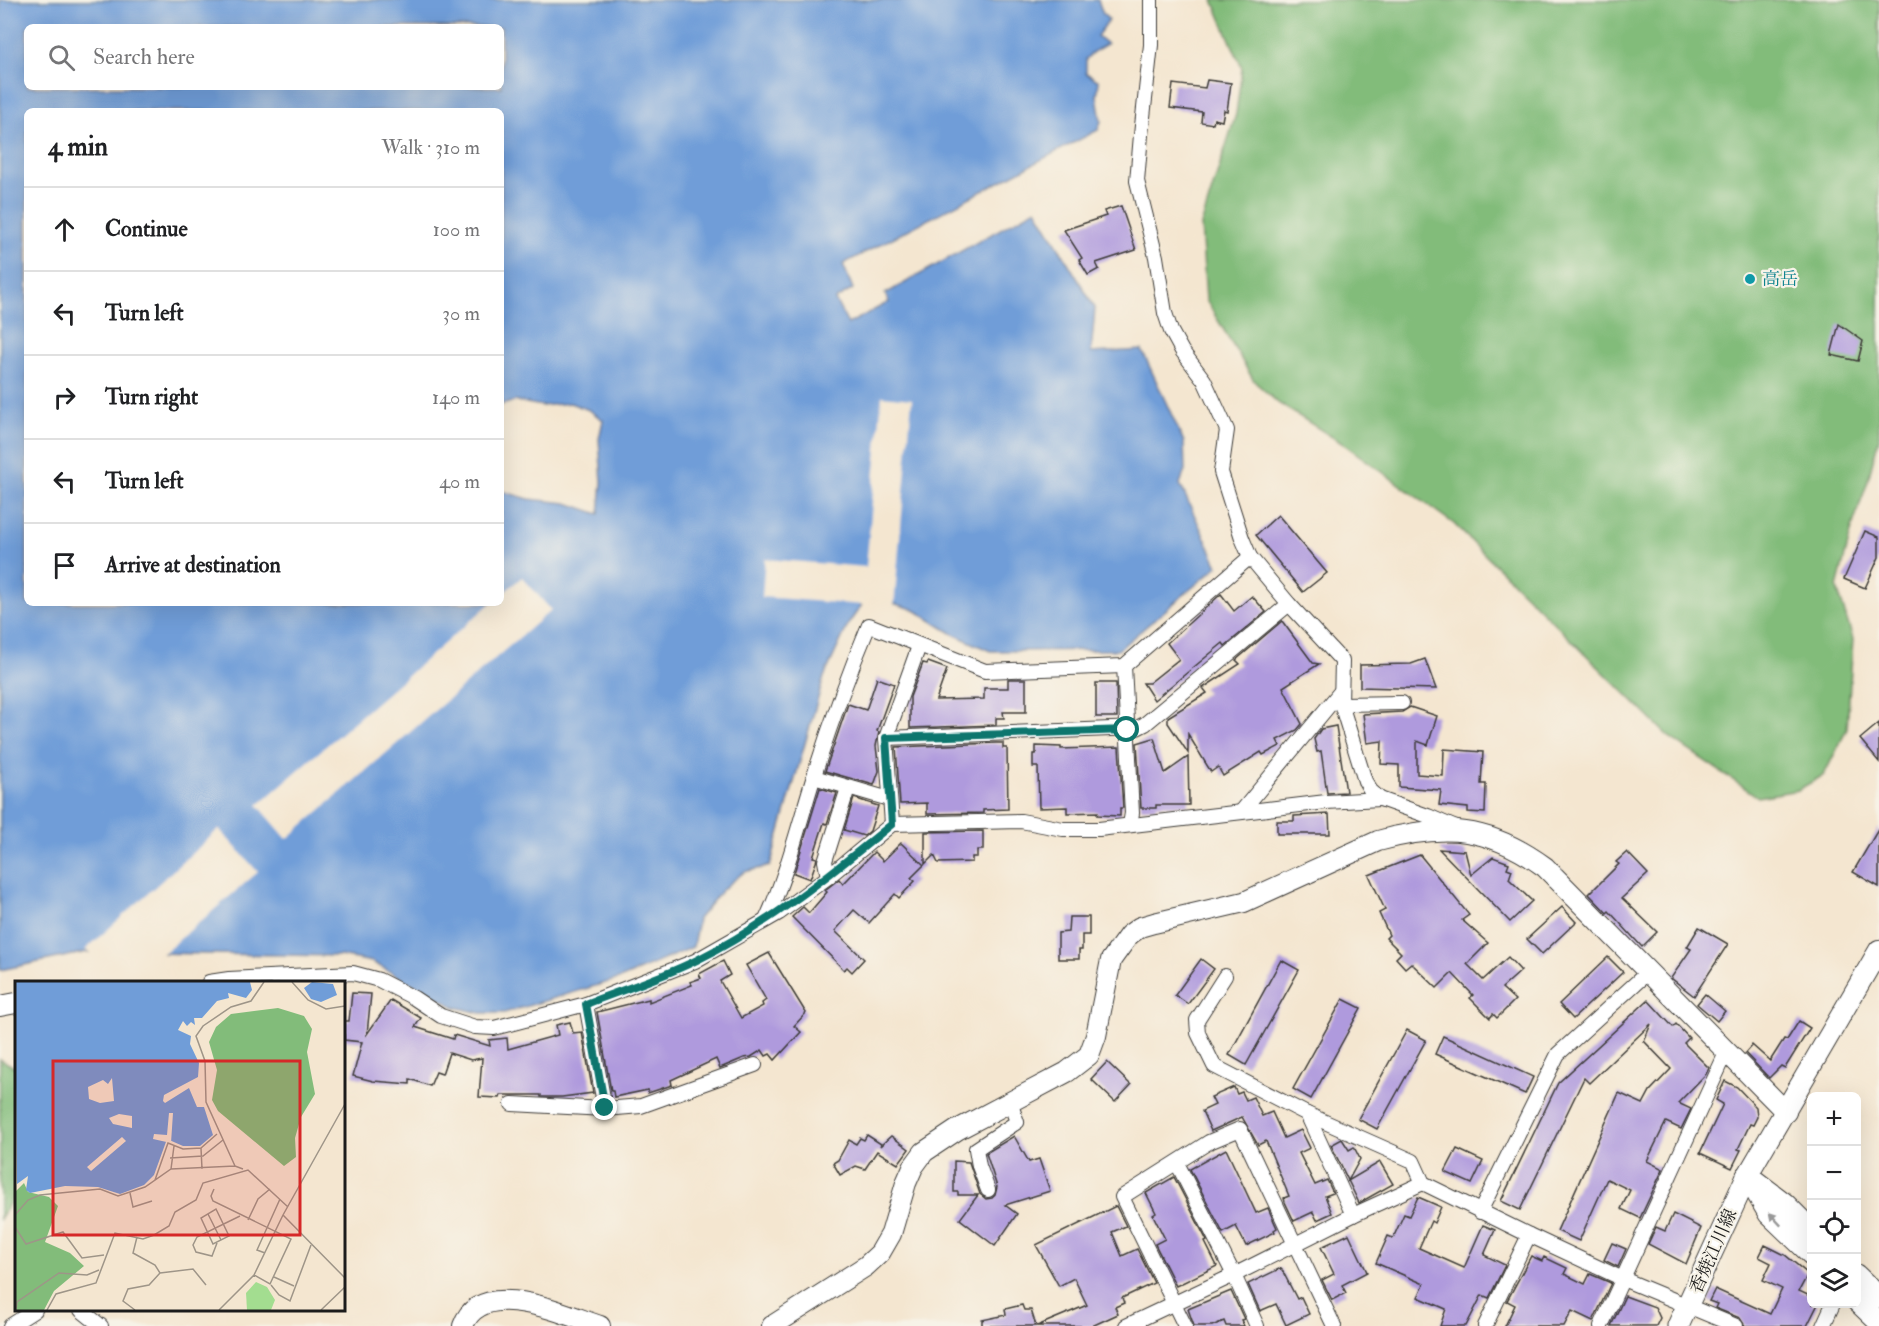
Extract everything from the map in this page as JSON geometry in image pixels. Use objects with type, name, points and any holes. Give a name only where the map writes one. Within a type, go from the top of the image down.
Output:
[{"type":"main road","points":[[1747,1176],[1784,1203],[1807,1226]]},
{"type":"main road","name":"香焼江川線","points":[[1747,1176],[1769,1214],[1811,1254]]},
{"type":"main road","name":"香焼江川線","points":[[1678,1326],[1747,1176]]},
{"type":"main road","points":[[1861,1279],[1879,1297]]},
{"type":"main road","points":[[1861,1304],[1879,1322]]},
{"type":"street","points":[[1150,0],[1151,45],[1137,181],[1151,234],[1165,313],[1171,331],[1182,351],[1204,380],[1227,430],[1221,472],[1250,557],[1288,604],[1342,661],[1341,698],[1365,781],[1380,799],[1461,830],[1510,845],[1545,867],[1786,1112]]},
{"type":"street","points":[[766,920],[774,902],[843,687],[869,625],[985,671],[1124,666],[1250,557]]},
{"type":"street","points":[[886,738],[1127,730],[1145,724],[1288,604]]},
{"type":"street","points":[[892,824],[886,738],[919,646]]},
{"type":"street","points":[[1124,666],[1132,813],[1130,825]]},
{"type":"street","points":[[1341,698],[1402,703]]},
{"type":"street","points":[[1241,812],[1341,698]]},
{"type":"street","points":[[813,777],[889,799]]},
{"type":"street","points":[[828,877],[825,861],[848,788]]},
{"type":"street","points":[[217,981],[353,973],[379,980],[414,998],[441,1016],[475,1027],[495,1028],[586,1004],[695,961],[766,920],[828,877],[892,824],[1021,821],[1063,829],[1099,830],[1241,812],[1380,799]]},
{"type":"street","points":[[772,1326],[866,1266],[880,1253],[891,1234],[906,1182],[924,1152],[957,1130],[1067,1072],[1089,1055],[1096,1036],[1111,960],[1129,935],[1140,927],[1244,902],[1378,841],[1420,832],[1461,830]]},
{"type":"street","points":[[1747,1176],[1879,950]]},
{"type":"street","points":[[1480,1212],[1558,1054],[1648,972]]},
{"type":"street","points":[[1225,976],[1196,1025],[1214,1066],[1307,1113],[1413,1161],[1423,1183],[1480,1212],[1623,1278],[1736,1326]]},
{"type":"street","points":[[0,1006],[15,1003]]},
{"type":"street","points":[[586,1004],[605,1108]]},
{"type":"street","points":[[1601,1326],[1726,1053]]},
{"type":"street","points":[[512,1104],[605,1108],[641,1106],[755,1065]]},
{"type":"street","points":[[988,1190],[979,1166],[976,1149],[1017,1122],[1010,1102]]},
{"type":"street","points":[[1307,1113],[1353,1215]]},
{"type":"street","points":[[1185,1326],[1122,1197],[1209,1142],[1240,1129],[1334,1326]]},
{"type":"street","points":[[1177,1163],[1234,1275],[1257,1326]]},
{"type":"street","points":[[1126,1326],[1423,1183]]},
{"type":"street","points":[[1485,1326],[1528,1235]]},
{"type":"street","points":[[463,1326],[470,1313],[479,1307],[502,1300],[515,1300],[600,1326]]},
{"type":"street","points":[[1822,1326],[1831,1308]]},
{"type":"street","points":[[10,1326],[33,1311]]},
{"type":"street","points":[[82,1311],[101,1326]]},
{"type":"green space","points":[[1213,0],[1879,0],[1879,438],[1867,484],[1853,524],[1837,588],[1853,639],[1847,729],[1824,775],[1798,790],[1758,797],[1668,736],[1454,524],[1345,445],[1278,403],[1254,381],[1206,300],[1201,225],[1236,114],[1242,68]]},
{"type":"green space","points":[[0,1059],[15,1067],[15,1195],[0,1219]]},
{"type":"water","points":[[0,0],[1098,0],[1103,14],[1109,20],[1097,36],[1107,44],[1086,59],[1086,73],[1099,81],[1097,96],[1101,121],[1098,130],[843,264],[853,289],[835,300],[848,324],[889,302],[885,294],[1036,209],[1095,308],[1091,353],[1142,350],[1184,442],[1185,470],[1180,484],[1218,566],[1118,650],[990,651],[953,634],[913,609],[868,596],[849,623],[824,677],[770,866],[744,872],[722,890],[698,919],[693,947],[622,978],[504,1013],[480,1013],[455,1007],[372,962],[340,956],[87,952],[0,970]]},
{"type":"pier","points":[[882,396],[912,399],[894,606],[869,600],[863,608],[863,605],[762,597],[765,559],[866,567]]},
{"type":"pier","points":[[522,577],[551,610],[287,839],[258,805],[488,606],[504,606],[504,592]]},
{"type":"pier","points":[[219,829],[258,872],[159,957],[95,955],[85,950]]},
{"type":"building","points":[[1207,80],[1231,83],[1227,111],[1224,110],[1222,121],[1214,119],[1213,124],[1201,122],[1202,112],[1170,108],[1173,84],[1205,88]]},
{"type":"building","points":[[1121,206],[1136,250],[1096,263],[1099,269],[1088,275],[1079,260],[1082,258],[1064,230],[1106,216],[1104,211]]},
{"type":"building","points":[[1839,324],[1863,341],[1858,361],[1831,355]]},
{"type":"building","points":[[1278,515],[1327,573],[1303,592],[1256,535]]},
{"type":"building","points":[[1865,531],[1879,537],[1879,557],[1865,588],[1844,579]]},
{"type":"building","points":[[1221,594],[1234,611],[1252,596],[1266,612],[1225,646],[1223,643],[1154,700],[1143,683],[1149,683],[1179,659],[1167,643]]},
{"type":"building","points":[[1282,621],[1313,663],[1319,664],[1283,687],[1302,724],[1297,730],[1277,740],[1280,746],[1263,755],[1261,752],[1223,776],[1218,767],[1211,772],[1188,734],[1188,753],[1168,723],[1168,717],[1207,693],[1203,688],[1240,664],[1236,660]]},
{"type":"building","points":[[1425,659],[1436,689],[1360,687],[1360,665],[1411,664]]},
{"type":"building","points":[[928,662],[947,669],[936,700],[984,699],[984,688],[1008,688],[1008,679],[1026,679],[1026,712],[1003,712],[1004,718],[996,718],[996,725],[910,728],[910,697],[923,663]]},
{"type":"building","points":[[877,678],[894,684],[877,731],[879,732],[876,746],[879,771],[874,785],[825,771],[848,704],[866,710]]},
{"type":"building","points":[[1096,683],[1116,683],[1117,717],[1096,717]]},
{"type":"building","points":[[1410,707],[1437,716],[1428,745],[1417,741],[1417,774],[1443,776],[1444,749],[1483,752],[1481,784],[1486,784],[1485,813],[1468,812],[1468,808],[1439,805],[1441,790],[1399,787],[1399,765],[1381,764],[1382,741],[1367,743],[1363,714],[1402,712]]},
{"type":"building","points":[[1879,723],[1879,762],[1860,739]]},
{"type":"building","points":[[1336,726],[1346,792],[1327,793],[1321,751],[1317,752],[1314,739],[1321,729]]},
{"type":"building","points":[[1154,738],[1165,773],[1188,757],[1189,805],[1156,805],[1156,808],[1141,808],[1137,743]]},
{"type":"building","points":[[1003,743],[1003,748],[1007,748],[1008,809],[983,810],[983,813],[927,814],[927,803],[900,804],[896,747]]},
{"type":"building","points":[[1036,746],[1061,747],[1061,749],[1119,747],[1123,808],[1120,808],[1120,816],[1097,815],[1098,812],[1067,813],[1067,807],[1039,808],[1038,767],[1033,767],[1033,754],[1036,754]]},
{"type":"building","points":[[820,788],[837,793],[813,857],[817,858],[810,879],[794,873]]},
{"type":"building","points":[[854,798],[878,806],[870,831],[864,836],[844,830]]},
{"type":"building","points":[[1329,814],[1330,834],[1277,834],[1277,821],[1294,821],[1294,816]]},
{"type":"building","points":[[1879,828],[1879,887],[1853,872]]},
{"type":"building","points":[[983,831],[983,850],[977,850],[977,857],[972,857],[972,862],[938,863],[934,855],[925,864],[925,832]]},
{"type":"building","points":[[901,843],[924,865],[911,878],[915,881],[899,898],[895,894],[869,923],[854,910],[835,931],[864,959],[852,972],[847,967],[844,970],[792,917],[803,907],[809,913],[827,892],[825,890],[839,879],[843,884],[874,852],[883,861]]},
{"type":"building","points":[[1439,849],[1465,851],[1471,875],[1493,857],[1509,863],[1507,868],[1512,870],[1509,879],[1532,901],[1510,922]]},
{"type":"building","points":[[1627,852],[1648,874],[1622,898],[1657,932],[1642,947],[1609,911],[1607,913],[1589,894],[1619,864],[1616,862]]},
{"type":"building","points":[[1420,855],[1469,915],[1462,920],[1488,943],[1467,964],[1483,980],[1508,957],[1521,971],[1502,988],[1515,1000],[1497,1018],[1493,1014],[1490,1018],[1470,998],[1473,995],[1452,973],[1437,988],[1411,963],[1405,968],[1396,958],[1401,953],[1386,938],[1389,935],[1379,913],[1385,910],[1369,875]]},
{"type":"building","points":[[1562,907],[1576,922],[1542,954],[1527,939]]},
{"type":"building","points":[[1069,917],[1089,917],[1089,935],[1082,935],[1082,950],[1079,950],[1079,959],[1058,959],[1058,933],[1068,932]]},
{"type":"building","points":[[1699,927],[1728,944],[1694,996],[1671,978],[1691,949],[1687,947]]},
{"type":"building","points":[[769,953],[806,1013],[794,1026],[801,1032],[775,1060],[770,1054],[766,1056],[762,1050],[751,1057],[720,1068],[716,1059],[671,1080],[672,1085],[648,1093],[648,1090],[614,1097],[597,1012],[649,999],[649,1002],[692,985],[690,982],[701,978],[699,974],[723,961],[730,975],[720,981],[741,1018],[763,1006],[762,1003],[766,1000],[746,965]]},
{"type":"building","points":[[1608,957],[1623,972],[1573,1019],[1559,1004]]},
{"type":"building","points":[[1201,959],[1214,969],[1188,1004],[1175,995]]},
{"type":"building","points":[[1281,960],[1299,970],[1246,1065],[1229,1055]]},
{"type":"building","points":[[352,993],[371,994],[367,1034],[391,1000],[421,1018],[415,1027],[453,1039],[454,1035],[490,1046],[489,1040],[507,1038],[508,1049],[558,1035],[556,1025],[570,1022],[573,1033],[582,1032],[593,1093],[562,1097],[501,1095],[500,1098],[479,1097],[482,1058],[471,1060],[449,1053],[442,1074],[436,1072],[430,1086],[410,1079],[410,1084],[373,1081],[353,1076],[362,1042],[345,1040],[345,1021],[349,1021]]},
{"type":"building","points":[[1705,994],[1725,1011],[1717,1021],[1697,1004]]},
{"type":"building","points":[[1343,999],[1361,1008],[1311,1099],[1293,1089]]},
{"type":"building","points":[[1648,1000],[1673,1027],[1676,1024],[1689,1038],[1684,1043],[1709,1068],[1678,1103],[1691,1109],[1681,1129],[1666,1122],[1647,1161],[1663,1169],[1640,1218],[1621,1209],[1630,1190],[1607,1179],[1579,1241],[1557,1231],[1619,1093],[1643,1104],[1650,1091],[1671,1069],[1644,1041],[1651,1024],[1589,1083],[1584,1078],[1520,1210],[1501,1201],[1558,1083]]},
{"type":"building","points":[[1799,1021],[1810,1028],[1785,1068],[1781,1066],[1769,1078],[1745,1053],[1752,1045],[1770,1061]]},
{"type":"building","points":[[1407,1030],[1426,1040],[1377,1129],[1358,1119]]},
{"type":"building","points":[[1443,1036],[1533,1077],[1525,1094],[1435,1054]]},
{"type":"building","points":[[1107,1062],[1131,1085],[1115,1102],[1091,1079]]},
{"type":"building","points":[[1725,1081],[1737,1087],[1756,1107],[1757,1117],[1753,1125],[1750,1124],[1732,1168],[1700,1153],[1723,1104],[1716,1100]]},
{"type":"building","points":[[1234,1087],[1237,1094],[1242,1092],[1246,1100],[1253,1097],[1262,1116],[1272,1112],[1284,1138],[1301,1130],[1310,1148],[1299,1153],[1315,1185],[1327,1180],[1333,1193],[1325,1196],[1332,1213],[1317,1220],[1313,1212],[1294,1221],[1284,1198],[1289,1196],[1266,1141],[1258,1145],[1242,1117],[1211,1131],[1202,1111],[1215,1105],[1211,1097]]},
{"type":"building","points":[[867,1135],[881,1144],[880,1146],[891,1136],[909,1149],[898,1164],[877,1151],[865,1169],[856,1166],[840,1175],[833,1163],[838,1160],[849,1140],[856,1144],[860,1138],[864,1140]]},
{"type":"building","points":[[1014,1136],[1029,1162],[1039,1159],[1050,1191],[1005,1205],[1017,1214],[995,1246],[960,1219],[978,1195],[958,1195],[958,1192],[954,1192],[954,1161],[969,1162],[980,1194],[986,1199],[992,1198],[997,1187],[986,1153]]},
{"type":"building","points":[[1342,1139],[1349,1150],[1354,1147],[1360,1159],[1348,1181],[1331,1145]]},
{"type":"building","points":[[1226,1149],[1256,1213],[1268,1208],[1277,1228],[1275,1232],[1246,1246],[1236,1226],[1223,1233],[1190,1169]]},
{"type":"building","points":[[1457,1149],[1483,1161],[1472,1184],[1445,1172]]},
{"type":"building","points":[[1380,1162],[1393,1184],[1359,1203],[1348,1181]]},
{"type":"building","points":[[1174,1177],[1207,1241],[1205,1242],[1217,1266],[1176,1286],[1155,1244],[1165,1239],[1153,1215],[1156,1213],[1146,1193]]},
{"type":"building","points":[[1418,1197],[1441,1207],[1434,1223],[1431,1221],[1419,1248],[1464,1268],[1483,1225],[1495,1230],[1484,1255],[1505,1265],[1489,1298],[1482,1295],[1466,1326],[1440,1326],[1446,1309],[1418,1297],[1424,1284],[1376,1263],[1388,1236],[1393,1238],[1404,1214],[1409,1216]]},
{"type":"building","points":[[1116,1206],[1126,1226],[1112,1232],[1122,1256],[1137,1249],[1154,1283],[1122,1298],[1124,1303],[1115,1307],[1118,1314],[1092,1326],[1037,1326],[1087,1305],[1074,1278],[1059,1286],[1036,1245]]},
{"type":"building","points":[[1673,1214],[1701,1228],[1686,1264],[1648,1244],[1656,1227],[1665,1231]]},
{"type":"building","points":[[1349,1234],[1367,1272],[1342,1285],[1346,1293],[1332,1300],[1322,1280],[1334,1274],[1321,1247]]},
{"type":"building","points":[[1612,1243],[1626,1249],[1618,1267],[1604,1260]]},
{"type":"building","points":[[1765,1245],[1785,1255],[1807,1273],[1799,1291],[1807,1295],[1807,1308],[1816,1308],[1807,1326],[1745,1326],[1740,1318],[1715,1308],[1717,1304],[1709,1301],[1715,1289],[1770,1314],[1782,1289],[1763,1280],[1771,1263],[1759,1257]]},
{"type":"building","points":[[1531,1256],[1542,1261],[1544,1257],[1567,1268],[1564,1274],[1585,1284],[1590,1274],[1611,1283],[1593,1321],[1572,1311],[1564,1326],[1505,1326],[1515,1305],[1507,1301]]},
{"type":"building","points":[[1281,1268],[1297,1299],[1301,1297],[1309,1314],[1286,1325],[1276,1304],[1260,1311],[1248,1284]]},
{"type":"building","points":[[1231,1291],[1244,1319],[1241,1320],[1244,1326],[1226,1326],[1224,1321],[1212,1326],[1194,1326],[1188,1309]]},
{"type":"building","points":[[1625,1296],[1655,1307],[1660,1318],[1656,1326],[1611,1326]]},
{"type":"building","points":[[1022,1305],[1024,1310],[1031,1310],[1036,1326],[982,1326],[982,1320],[1006,1315],[1005,1309]]},
{"type":"place","name":"高岳","points":[[1750,279]]},
{"type":"route","points":[[605,1108],[586,1004],[695,961],[725,945],[779,913],[828,877],[892,824],[886,738],[1127,730]]}]
